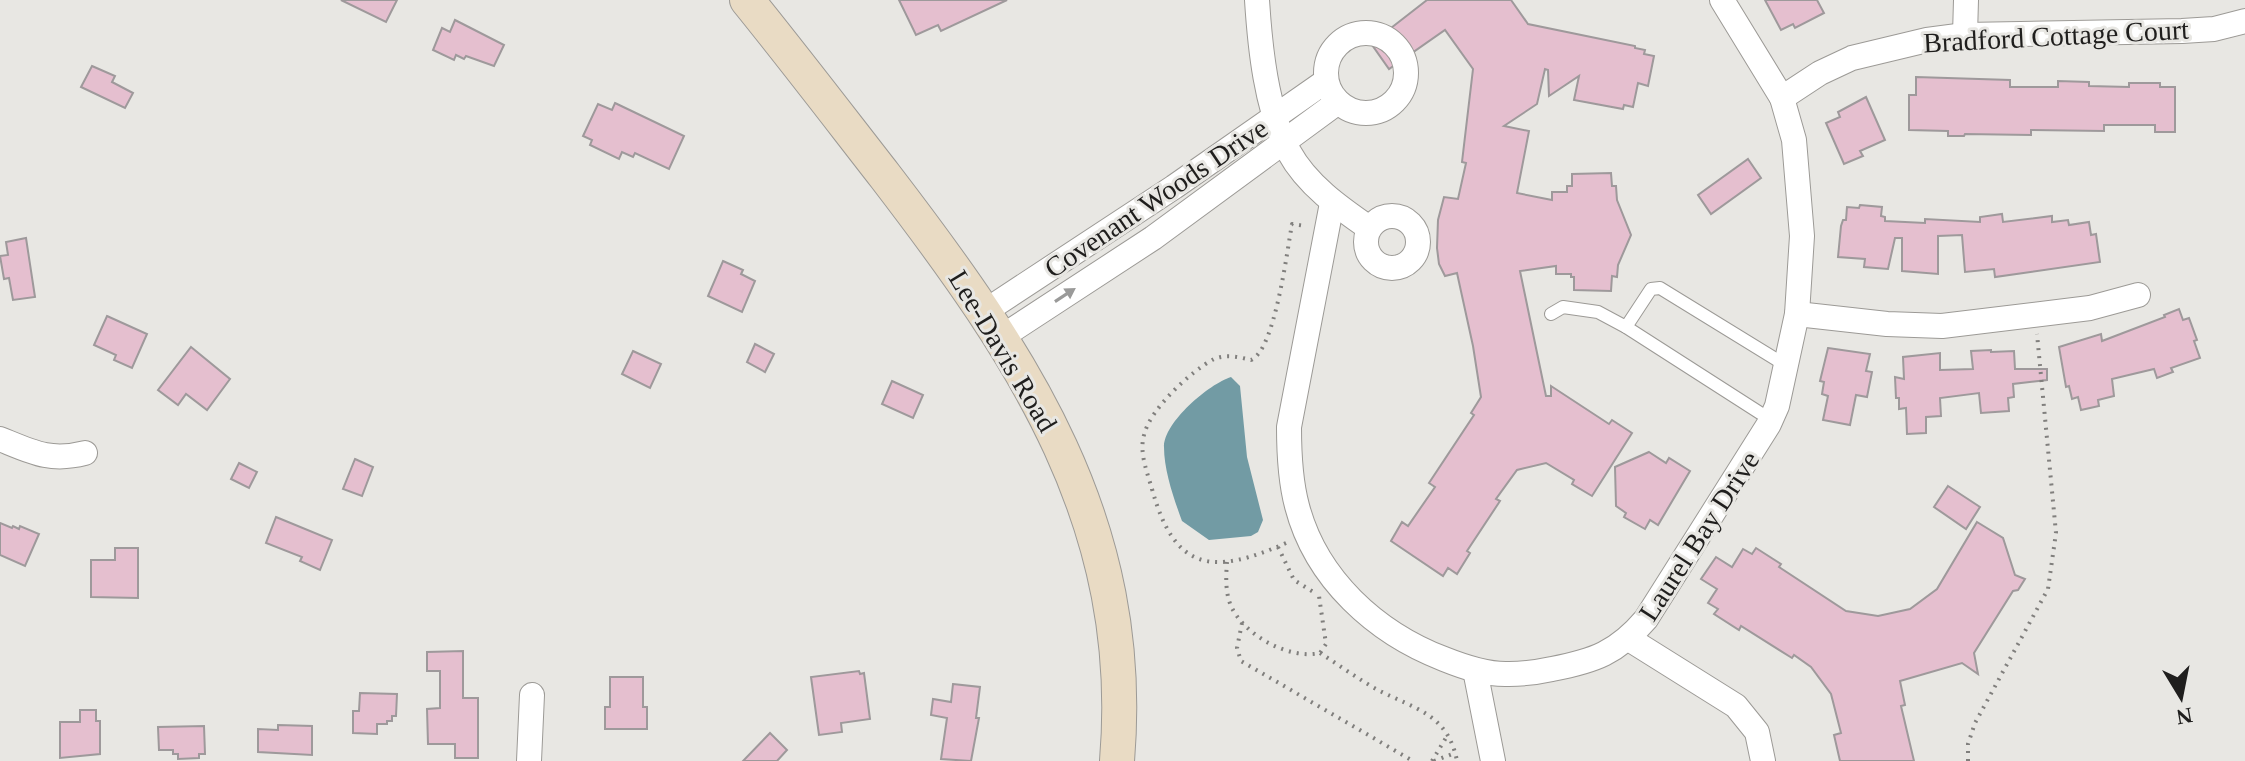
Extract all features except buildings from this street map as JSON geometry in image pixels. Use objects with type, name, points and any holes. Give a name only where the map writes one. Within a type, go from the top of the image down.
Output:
[{"type":"main road","name":"Lee-Davis Road","points":[[747,0],[936,243],[992,325],[1044,410],[1069,462],[1089,516],[1105,575],[1120,685],[1117,761]]},
{"type":"street","points":[[1257,0],[1262,53],[1284,140],[1299,166],[1332,203],[1369,228]]},
{"type":"street","name":"Laurel Bay Drive","points":[[1332,203],[1289,427],[1297,508],[1326,587],[1357,606],[1384,629],[1418,649],[1475,670],[1507,674],[1574,665],[1607,654],[1629,639],[1646,619],[1759,444],[1777,406],[1797,314],[1802,236],[1794,140],[1782,98],[1722,0]]},
{"type":"street","points":[[1965,35],[1966,0]]},
{"type":"street","name":"Bradford Cottage Court","points":[[1782,98],[1820,73],[1852,58],[1927,40],[1965,35],[2182,31],[2214,29],[2245,21]]},
{"type":"street","name":"Covenant Woods Drive","points":[[1332,92],[1284,140],[1153,238],[1114,264],[992,325],[1096,238],[1277,117],[1332,92]]},
{"type":"street","points":[[1797,314],[1915,326],[2035,316],[2090,308],[2138,295]]},
{"type":"street","points":[[0,439],[35,453],[63,459],[85,453]]},
{"type":"street","points":[[1629,639],[1736,706],[1757,732],[1763,761]]},
{"type":"street","points":[[1475,670],[1493,761]]},
{"type":"street","points":[[529,761],[532,695]]},
{"type":"lane","points":[[1096,238],[1114,264]]},
{"type":"lane","points":[[1626,327],[1651,289],[1660,288],[1787,366]]},
{"type":"lane","points":[[1551,314],[1563,307],[1598,312],[1771,420]]},
{"type":"path","points":[[1307,534],[1251,559],[1203,561],[1190,556],[1169,532],[1157,507],[1143,458],[1144,432],[1153,416],[1181,384],[1216,358],[1237,356],[1251,360],[1260,355],[1274,319],[1292,224],[1310,227],[1325,235]]},
{"type":"path","points":[[1968,761],[1968,744],[1975,723],[2048,589],[2054,557],[2056,533],[2035,316]]},
{"type":"path","points":[[1278,547],[1294,580],[1313,593],[1326,587],[1327,635],[1320,653]]},
{"type":"path","points":[[1227,562],[1226,585],[1230,605],[1242,623],[1268,642],[1289,652],[1320,653],[1376,689],[1428,713],[1448,735],[1457,761]]},
{"type":"path","points":[[1242,623],[1237,648],[1241,661],[1413,761]]},
{"type":"path","points":[[1433,761],[1448,735]]},
{"type":"path","points":[[1433,761],[1455,753]]},
{"type":"water","points":[[1231,377],[1240,386],[1247,457],[1263,520],[1258,532],[1251,536],[1209,540],[1182,521],[1168,475],[1164,447],[1171,426],[1189,405],[1211,387]]}]
